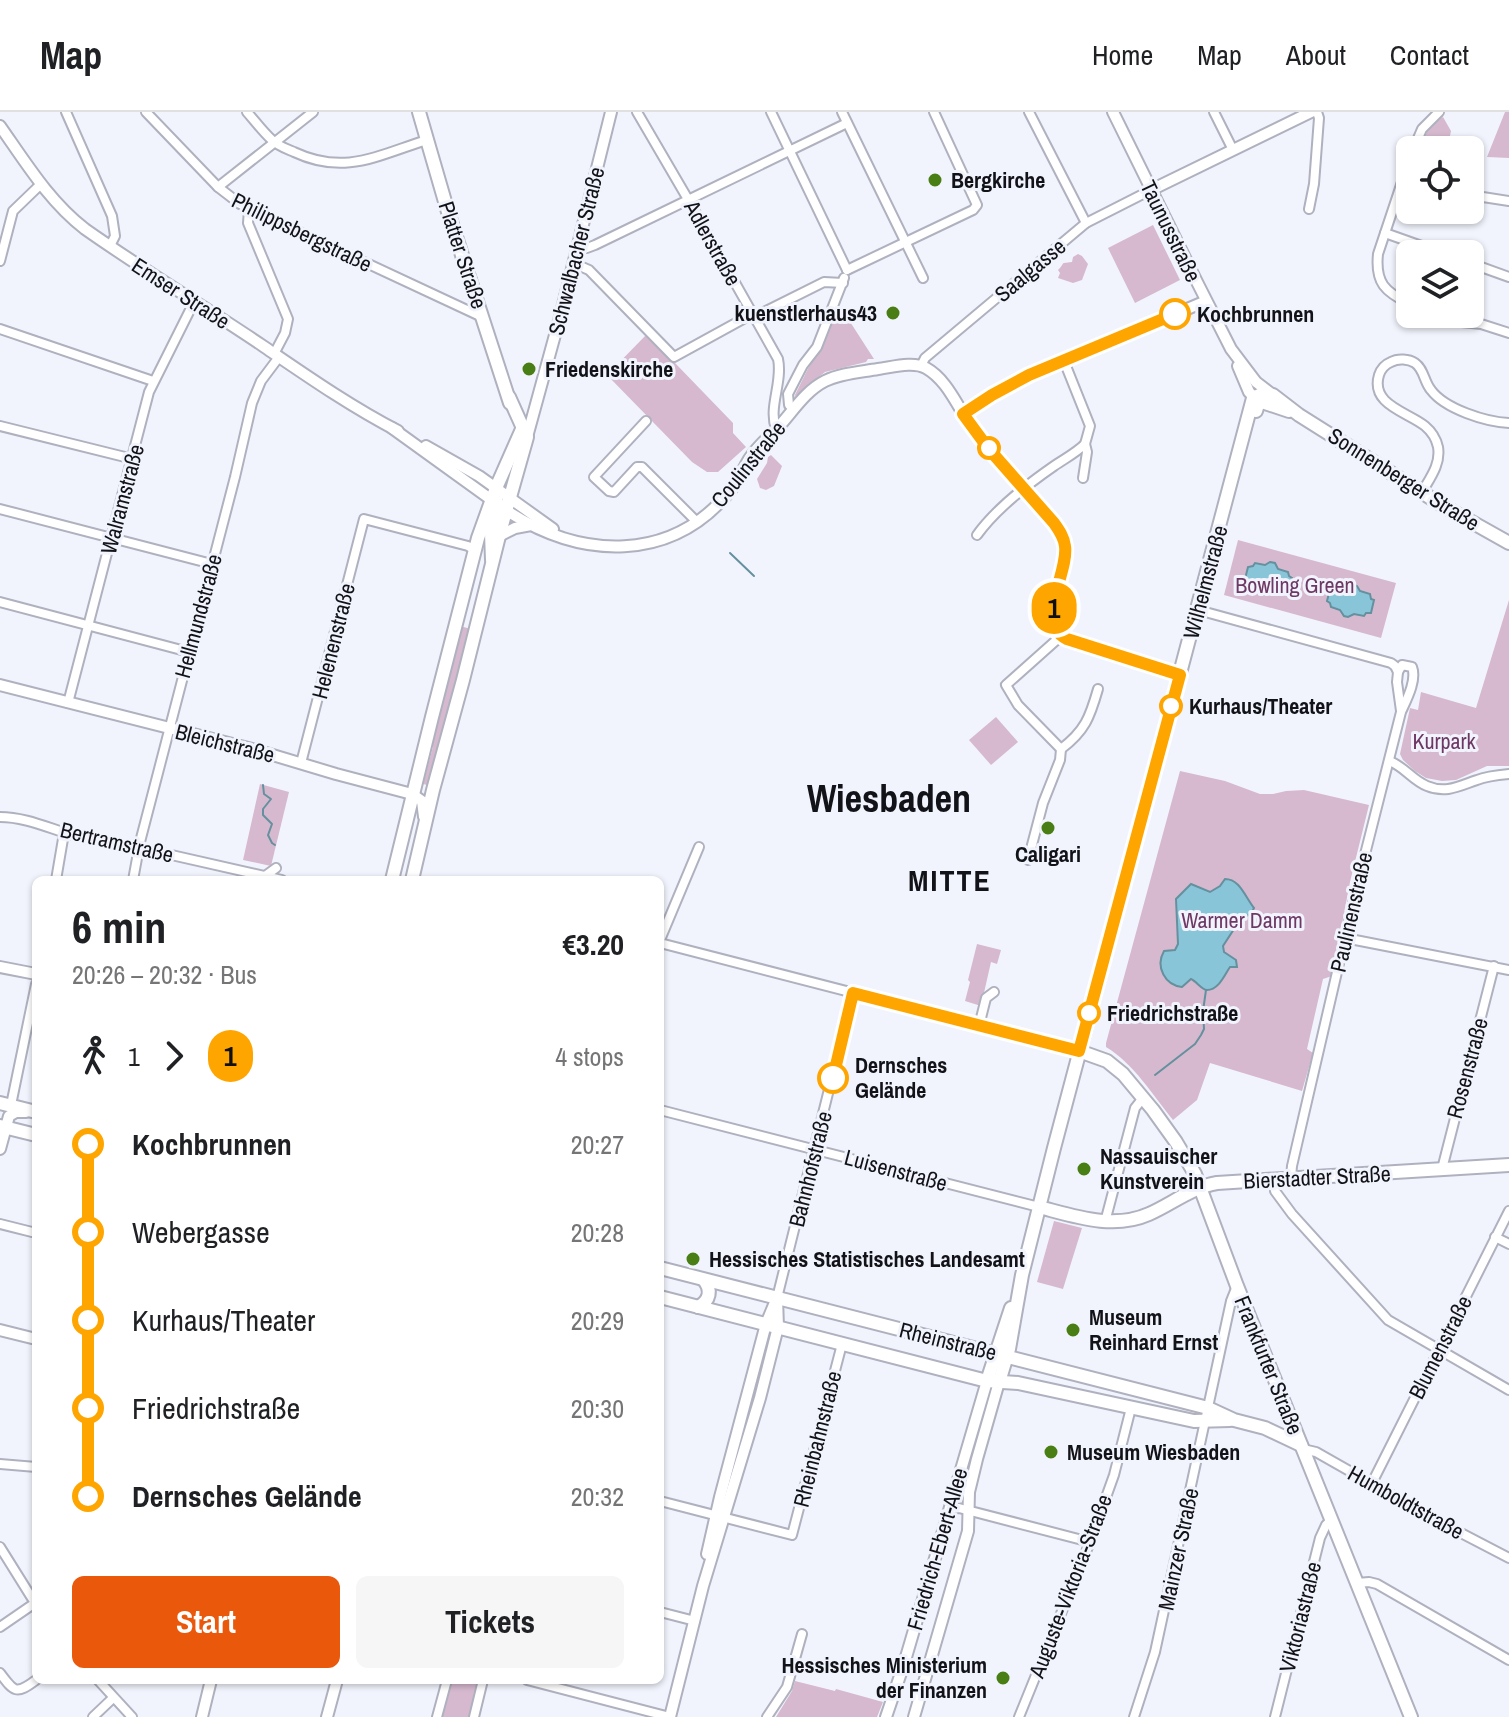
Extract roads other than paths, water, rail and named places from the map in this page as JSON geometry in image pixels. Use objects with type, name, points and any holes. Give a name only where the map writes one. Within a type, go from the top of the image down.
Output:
[{"type":"main road","name":"Platter Straße","points":[[419,112],[448,212],[523,433]]},
{"type":"main road","points":[[1257,398],[1273,395]]},
{"type":"main road","name":"Sonnenberger Straße","points":[[1273,395],[1299,415],[1509,543]]},
{"type":"main road","name":"Sonnenberger Straße","points":[[1257,398],[1299,415]]},
{"type":"main road","name":"Wilhelmstraße","points":[[993,1381],[1241,447],[1257,398]]},
{"type":"main road","name":"Schwalbacher Straße","points":[[411,876],[499,536],[506,467],[523,433]]},
{"type":"main road","name":"Schwalbacher Straße","points":[[392,876],[475,550],[501,500],[523,433]]},
{"type":"main road","points":[[453,637],[478,624]]},
{"type":"main road","points":[[396,876],[416,862]]},
{"type":"main road","name":"Frankfurter Straße","points":[[1079,1051],[1100,1057],[1115,1067],[1143,1098],[1187,1158],[1411,1717]]},
{"type":"main road","points":[[5,1104],[32,1111]]},
{"type":"main road","points":[[3,1127],[32,1134]]},
{"type":"main road","name":"Bierstadter Straße","points":[[1039,1207],[1088,1220],[1126,1221],[1144,1216],[1201,1187],[1217,1183],[1509,1165]]},
{"type":"main road","name":"Rheinstraße","points":[[664,1269],[1208,1408],[1234,1420],[1265,1428]]},
{"type":"main road","points":[[698,1307],[709,1295],[709,1287],[704,1280]]},
{"type":"main road","name":"Rheinstraße","points":[[664,1298],[993,1381],[1018,1383],[1205,1422],[1234,1420]]},
{"type":"main road","points":[[1098,1400],[1093,1389],[1103,1381]]},
{"type":"main road","points":[[1265,1428],[1295,1429]]},
{"type":"main road","points":[[1265,1428],[1302,1447]]},
{"type":"street","points":[[66,112],[112,216],[115,236],[110,246]]},
{"type":"street","points":[[247,112],[274,143],[318,162],[343,164],[359,161],[427,140]]},
{"type":"street","points":[[218,187],[313,112]]},
{"type":"street","name":"Schwalbacher Straße","points":[[523,433],[540,390],[611,112]]},
{"type":"street","name":"Adlerstraße","points":[[637,112],[778,359],[773,420],[776,429]]},
{"type":"street","points":[[771,112],[847,270],[817,347],[803,365],[788,394],[789,405],[793,409]]},
{"type":"street","points":[[842,112],[923,278]]},
{"type":"street","points":[[847,270],[973,210],[977,205],[934,112]]},
{"type":"street","points":[[1029,112],[1086,223]]},
{"type":"street","name":"Taunusstraße","points":[[1113,112],[1242,377],[1257,398]]},
{"type":"street","points":[[1151,190],[1311,112]]},
{"type":"street","points":[[1309,209],[1314,184],[1317,112]]},
{"type":"street","points":[[1419,136],[1439,112]]},
{"type":"street","name":"Philippsbergstraße","points":[[148,113],[218,187],[249,210],[483,318]]},
{"type":"street","points":[[1217,114],[1233,150]]},
{"type":"street","points":[[577,246],[587,248],[595,245],[847,123]]},
{"type":"street","name":"Emser Straße","points":[[0,126],[41,184],[68,215],[351,405],[479,476],[501,500]]},
{"type":"street","points":[[0,261],[13,211],[41,184]]},
{"type":"street","name":"Saalgasse","points":[[921,366],[925,358],[1086,223],[1151,190]]},
{"type":"street","points":[[1484,197],[1509,201]]},
{"type":"street","points":[[1396,206],[1376,268],[1383,288],[1396,296]]},
{"type":"street","name":"Hellmundstraße","points":[[134,876],[253,400],[276,356],[288,319],[248,223],[249,210]]},
{"type":"street","points":[[1385,233],[1405,240]]},
{"type":"street","points":[[573,263],[589,270],[674,357],[745,318],[764,312],[824,282],[843,283]]},
{"type":"street","points":[[1484,268],[1509,277]]},
{"type":"street","points":[[963,414],[1009,386],[1206,301]]},
{"type":"street","name":"Walramstraße","points":[[68,703],[153,381],[194,302]]},
{"type":"street","points":[[1484,325],[1509,333]]},
{"type":"street","points":[[0,329],[153,381]]},
{"type":"street","name":"Taunusstraße","points":[[1231,349],[1249,374]]},
{"type":"street","points":[[1422,492],[1437,466],[1438,446],[1427,427],[1384,400],[1378,382],[1386,365],[1397,360],[1412,362],[1419,366],[1430,389],[1441,400],[1486,420],[1509,423]]},
{"type":"street","points":[[977,535],[992,516],[1024,489],[1085,444],[1090,431],[1089,421],[1064,361]]},
{"type":"street","name":"Coulinstraße","points":[[501,500],[532,526],[598,547],[633,546],[669,536],[696,521],[724,498],[750,458],[818,386],[829,379],[895,366],[921,366]]},
{"type":"street","points":[[921,366],[938,377],[975,432],[1060,532],[1065,552],[1052,620],[1054,628],[1061,636],[1180,675]]},
{"type":"street","points":[[1249,374],[1257,398]]},
{"type":"street","name":"Sonnenberger Straße","points":[[1249,374],[1273,395]]},
{"type":"street","points":[[646,421],[594,477],[614,492],[637,467],[642,467],[696,521]]},
{"type":"street","points":[[0,426],[133,459]]},
{"type":"street","name":"Emser Straße","points":[[392,428],[501,500]]},
{"type":"street","points":[[1083,478],[1087,452],[1085,444]]},
{"type":"street","points":[[479,476],[506,467]]},
{"type":"street","points":[[491,566],[490,533],[501,500]]},
{"type":"street","name":"Coulinstraße","points":[[501,500],[568,539]]},
{"type":"street","points":[[0,509],[212,564]]},
{"type":"street","name":"Helenenstraße","points":[[301,763],[364,519],[475,550]]},
{"type":"street","points":[[499,536],[519,527],[532,526]]},
{"type":"street","points":[[0,602],[189,652]]},
{"type":"street","points":[[1198,610],[1395,666],[1401,712]]},
{"type":"street","points":[[1061,636],[1006,685],[1018,705],[1061,749]]},
{"type":"street","name":"Paulinenstraße","points":[[1291,1178],[1345,938],[1401,712],[1414,672],[1406,664],[1398,672]]},
{"type":"street","name":"Bleichstraße","points":[[0,685],[412,794]]},
{"type":"street","points":[[1028,860],[1061,749],[1083,730],[1090,718],[1098,689]]},
{"type":"street","points":[[1389,761],[1433,789],[1456,789],[1479,779],[1509,774]]},
{"type":"street","points":[[412,794],[422,801],[425,827]]},
{"type":"street","name":"Bertramstraße","points":[[0,817],[265,876]]},
{"type":"street","points":[[57,876],[64,833]]},
{"type":"street","points":[[664,932],[699,847]]},
{"type":"street","points":[[265,876],[276,868]]},
{"type":"street","points":[[1345,938],[1509,970]]},
{"type":"street","points":[[664,943],[1079,1051]]},
{"type":"street","name":"Rosenstraße","points":[[1442,1169],[1494,966]]},
{"type":"street","points":[[0,967],[32,973]]},
{"type":"street","points":[[979,1026],[986,998],[994,992]]},
{"type":"street","name":"Bahnhofstraße","points":[[670,1717],[772,1326],[853,993]]},
{"type":"street","points":[[5,1104],[32,999]]},
{"type":"street","points":[[1105,1222],[1135,1108],[1143,1098]]},
{"type":"street","name":"Luisenstraße","points":[[664,1111],[1039,1207]]},
{"type":"street","points":[[0,1149],[3,1127],[8,1118],[13,1113],[32,1112]]},
{"type":"street","points":[[1274,1180],[1275,1191],[1292,1214],[1388,1320],[1509,1390]]},
{"type":"street","name":"Blumenstraße","points":[[1372,1483],[1509,1211]]},
{"type":"street","points":[[0,1224],[32,1232]]},
{"type":"street","points":[[1495,1237],[1509,1244]]},
{"type":"street","name":"Mainzer Straße","points":[[1134,1717],[1155,1652],[1231,1301],[1237,1286]]},
{"type":"street","points":[[0,1330],[32,1338]]},
{"type":"street","name":"Rheinbahnstraße","points":[[720,1516],[792,1535],[842,1344]]},
{"type":"street","name":"Friedrich-Ebert-Allee","points":[[886,1717],[993,1381]]},
{"type":"street","name":"Friedrich-Ebert-Allee","points":[[914,1717],[968,1531],[969,1492],[993,1381]]},
{"type":"street","name":"Auguste-Viktoria-Straße","points":[[1019,1717],[1090,1542],[1114,1475],[1131,1408]]},
{"type":"street","name":"Humboldtstraße","points":[[1302,1447],[1509,1558]]},
{"type":"street","points":[[0,1464],[32,1467]]},
{"type":"street","points":[[664,1502],[720,1516]]},
{"type":"street","points":[[950,1509],[969,1510],[1090,1542]]},
{"type":"street","name":"Viktoriastraße","points":[[1275,1717],[1320,1538],[1331,1520]]},
{"type":"street","points":[[0,1547],[32,1598]]},
{"type":"street","points":[[1357,1583],[1377,1584],[1509,1660]]},
{"type":"street","points":[[0,1627],[32,1605]]},
{"type":"street","points":[[664,1613],[695,1621]]},
{"type":"street","points":[[767,1717],[787,1687],[802,1634]]},
{"type":"street","points":[[0,1673],[16,1690],[32,1683]]},
{"type":"street","points":[[101,1684],[132,1717]]},
{"type":"street","points":[[202,1717],[210,1684]]},
{"type":"street","points":[[327,1717],[336,1684]]},
{"type":"street","points":[[437,1717],[446,1684]]},
{"type":"street","points":[[474,1717],[482,1684]]},
{"type":"street","points":[[542,1684],[670,1717]]},
{"type":"street","points":[[93,1717],[113,1698]]},
{"type":"water","points":[[1270,562],[1288,572],[1292,578],[1289,591],[1262,594],[1245,579],[1248,567]]},
{"type":"water","points":[[1352,584],[1370,594],[1374,600],[1371,613],[1344,616],[1327,601],[1330,589]]},
{"type":"water","points":[[1225,879],[1238,885],[1254,908],[1238,923],[1223,946],[1224,952],[1236,960],[1237,967],[1230,967],[1218,985],[1211,989],[1205,990],[1191,979],[1182,987],[1176,986],[1163,974],[1161,957],[1164,951],[1175,950],[1178,944],[1176,899],[1191,884],[1210,892]]},
{"type":"waterway","points":[[730,553],[754,576]]},
{"type":"waterway","points":[[263,785],[264,794],[271,799],[263,809],[263,815],[272,824],[268,835],[275,845]]},
{"type":"waterway","points":[[1155,1075],[1195,1044],[1201,1035],[1206,990]]},
{"type":"place","name":"Bergkirche","points":[[935,180]]},
{"type":"place","name":"kuenstlerhaus43","points":[[893,313]]},
{"type":"place","name":"Kochbrunnen","points":[[1175,314]]},
{"type":"place","name":"Friedenskirche","points":[[529,369]]},
{"type":"place","name":"Kurhaus/Theater","points":[[1171,706]]},
{"type":"place","name":"Caligari","points":[[1048,828]]},
{"type":"place","name":"Friedrichstraße","points":[[1089,1013]]},
{"type":"place","name":"Dernsches Gelände","points":[[833,1078]]},
{"type":"place","name":"Nassauischer Kunstverein","points":[[1084,1169]]},
{"type":"place","name":"Hessisches Statistisches Landesamt","points":[[693,1259]]},
{"type":"place","name":"Museum Reinhard Ernst","points":[[1073,1330]]},
{"type":"place","name":"Museum Wiesbaden","points":[[1051,1452]]},
{"type":"place","name":"Hessisches Ministerium der Finanzen","points":[[1003,1678]]},
{"type":"district","name":"Wiesbaden","points":[[889,798]]},
{"type":"district","name":"MITTE","points":[[950,880]]},
{"type":"park label","name":"Bowling Green","points":[[1295,585]]},
{"type":"park label","name":"Kurpark","points":[[1444,741]]},
{"type":"park label","name":"Warmer Damm","points":[[1242,920]]}]
